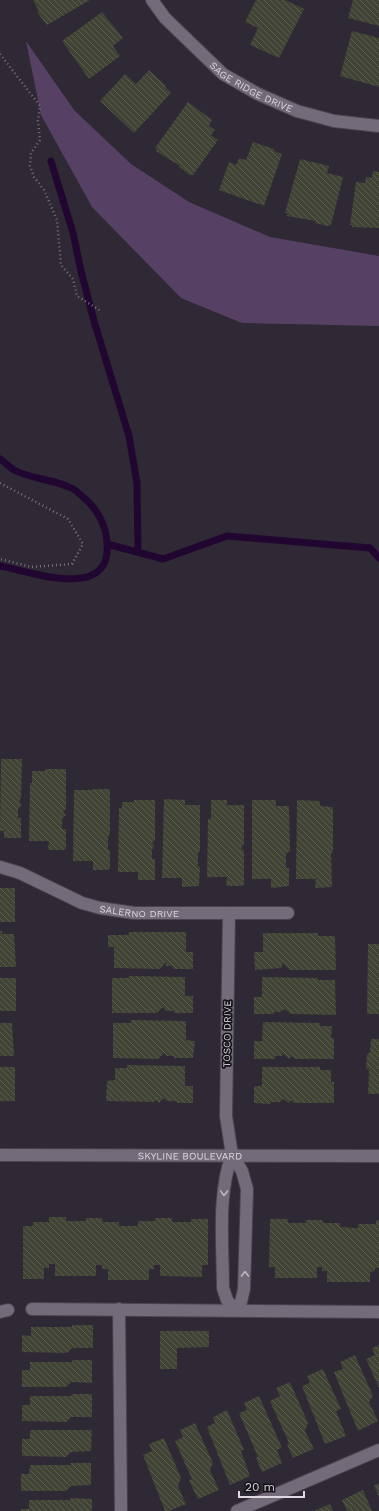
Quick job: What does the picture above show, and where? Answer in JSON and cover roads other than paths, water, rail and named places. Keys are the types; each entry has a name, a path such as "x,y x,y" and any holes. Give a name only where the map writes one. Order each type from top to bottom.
{"street":[{"name":"SAGE RIDGE DRIVE","path":"152,0 165,18 222,74 258,94 297,111 334,121 379,126"},
{"name":"SALERNO DRIVE","path":"0,867 20,873 82,903 100,908 134,913 288,913"},
{"name":"TOSCO DRIVE","path":"229,913 226,1116 232,1155"},
{"name":"SKYLINE BOULEVARD","path":"0,1155 379,1156"},
{"path":"232,1155 226,1171 224,1188 223,1288 227,1300 234,1310"},
{"path":"232,1155 242,1171 247,1189 244,1290 241,1302 234,1310"},
{"path":"32,1309 379,1312"},
{"path":"119,1309 121,1511"},
{"path":"237,1511 379,1450"}],"waterway":[{"path":"51,161 73,233 94,321 129,436 137,483 138,552"},
{"path":"0,459 12,469 21,473 62,484 77,492 89,502 97,512 103,524 107,542 105,561 97,572 84,578 67,579 49,577 0,566"},
{"path":"107,544 163,559 227,536 370,548 379,558"}]}
